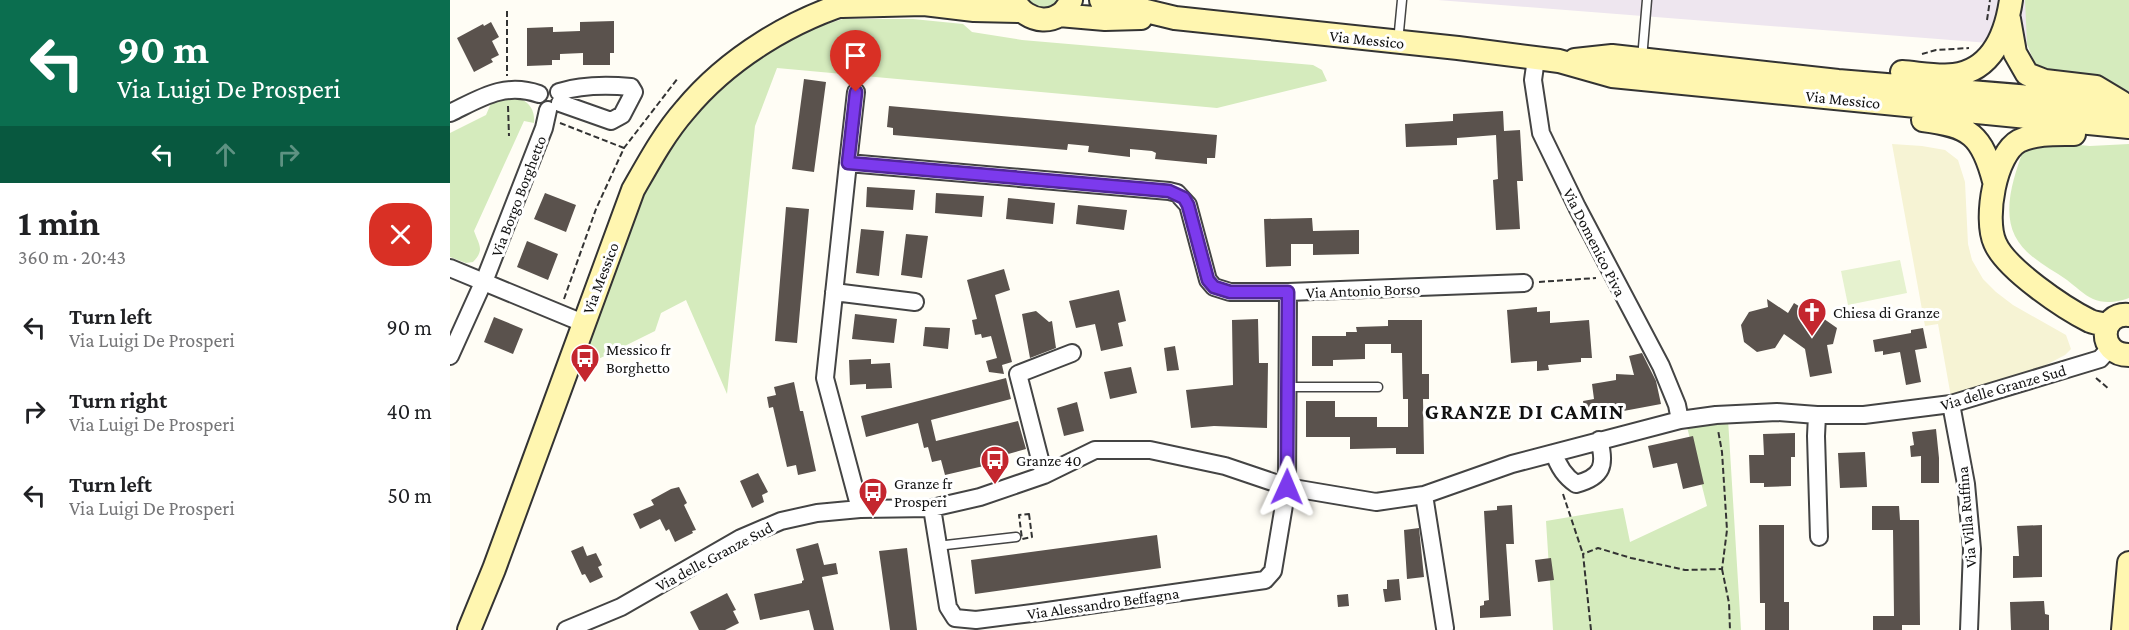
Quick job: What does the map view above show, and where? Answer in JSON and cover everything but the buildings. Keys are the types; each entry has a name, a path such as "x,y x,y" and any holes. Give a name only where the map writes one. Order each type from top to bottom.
{"street":[{"name":"Via Messico","path":"1101,0 1174,18"},
{"name":"Via Messico","path":"471,629 633,190 657,147 686,109 716,77 755,49 790,28 848,3 924,4 974,10 1017,5 1029,17 1041,20 1065,8 1105,19 1174,18 1559,62 1612,76 2129,127"},
{"path":"1838,81 1894,71 1951,76 1970,72 1984,62 1999,44 2010,9"},
{"path":"2010,9 2015,54 2027,74 2044,81 2096,87 2127,105"},
{"name":"Via Messico","path":"1559,62 1612,56 1838,81 2127,105"},
{"name":"Via Domenico Piva","path":"1536,59 1533,80 1540,133 1662,366 1677,405 1680,420"},
{"path":"450,113 495,91 519,90 539,94 544,88 549,87 554,106"},
{"path":"856,92 825,378 860,509"},
{"path":"1880,103 1913,119 1948,123 1968,132 1978,140 1988,156 1994,180 1991,218 1994,243 2014,268 2044,292 2088,320 2121,328"},
{"name":"Via Borgo Borghetto","path":"450,356 484,282 554,106"},
{"path":"1994,180 2005,157 2018,142 2041,134 2129,135"},
{"path":"848,163 1177,193 1188,205 1208,280 1214,287 1230,292 1288,292"},
{"path":"450,268 583,322"},
{"name":"Via Antonio Borso","path":"1287,487 1288,292 1524,283"},
{"path":"834,292 915,302"},
{"name":"Via delle Granze Sud","path":"566,630 621,607 741,538 781,521 817,513 860,509 932,508 980,497 1044,475 1095,450 1150,450 1225,466 1287,487 1376,502 1424,495 1512,464 1680,420 1716,415 1777,412 1864,415 1951,404 2100,359 2121,328"},
{"path":"1044,475 1018,374 1072,353"},
{"name":"Via Villa Ruffina","path":"1951,404 1966,484 1972,549 1969,630"},
{"path":"1817,415 1815,436 1819,537"},
{"path":"1554,453 1561,469 1569,479 1576,484 1588,481 1599,474 1603,453 1599,440"},
{"name":"Via Alessandro Beffagna","path":"932,508 948,607 955,618 976,620 1265,580 1273,571 1287,487"},
{"path":"1424,495 1445,628"},
{"path":"2123,630 2129,563"}],"lane":[{"path":"1398,42 1402,0"},
{"path":"1642,60 1647,0"},
{"path":"1288,387 1378,387"},
{"path":"937,546 1016,537"}],"path":[{"path":"1986,23 1990,0"},
{"path":"1914,57 1936,50 1962,50 1974,47"},
{"path":"559,313 596,209 624,148 678,78"},
{"path":"554,106 624,148"},
{"path":"1524,283 1613,276"},
{"path":"1716,415 1722,452 1727,530 1722,569 1729,603 1730,630"},
{"path":"1561,469 1558,479 1583,554 1591,630"},
{"path":"1029,514 1032,537 1022,539 1019,515 1029,514"},
{"path":"1583,554 1598,548 1685,570 1722,569"}],"shaded area":[{"path":"1438,0 2129,0 2129,54"},
{"path":"1892,144 1945,150 1958,160 1965,182 1968,244 1972,260 1983,279 1996,292 2013,305 2066,335 2071,349 2065,355 2044,366 1951,397 1938,324 1925,326"}],"green space":[{"path":"1029,0 1058,0 1051,6 1043,8 1032,4"},
{"path":"2025,0 2129,0 2129,91 2099,78 2037,69 2027,44"},
{"path":"843,19 913,19 963,24 972,32 1022,40 1313,65 1322,70 1327,81 1217,108 777,68 755,126 727,394 686,300 661,313 655,331 558,379 629,189 754,46"},
{"path":"521,99 532,109 534,123 524,121 474,231 480,247 479,254 473,262 466,263 450,257 450,133 486,115 492,101"},
{"path":"2047,142 2090,146 2129,144 2129,298 2106,302 2097,301 2031,256 2015,236 2011,226 2009,204 2023,151"},
{"path":"1900,260 1907,293 1848,305 1841,271"},
{"path":"1685,419 1728,419 1741,630 1553,630 1546,521 1623,508 1630,542 1707,506"}],"place":[{"name":"Chiesa di Granze","path":"1812,338"},
{"name":"Messico fr Borghetto","path":"585,384"},
{"name":"Granze 40","path":"995,486"},
{"name":"Granze fr Prosperi","path":"873,518"}],"district":[{"name":"GRANZE DI CAMIN","path":"1525,411"}],"route":[{"path":"856,92 848,163 1177,193 1188,205 1208,280 1214,287 1230,292 1288,292 1287,487"}]}
